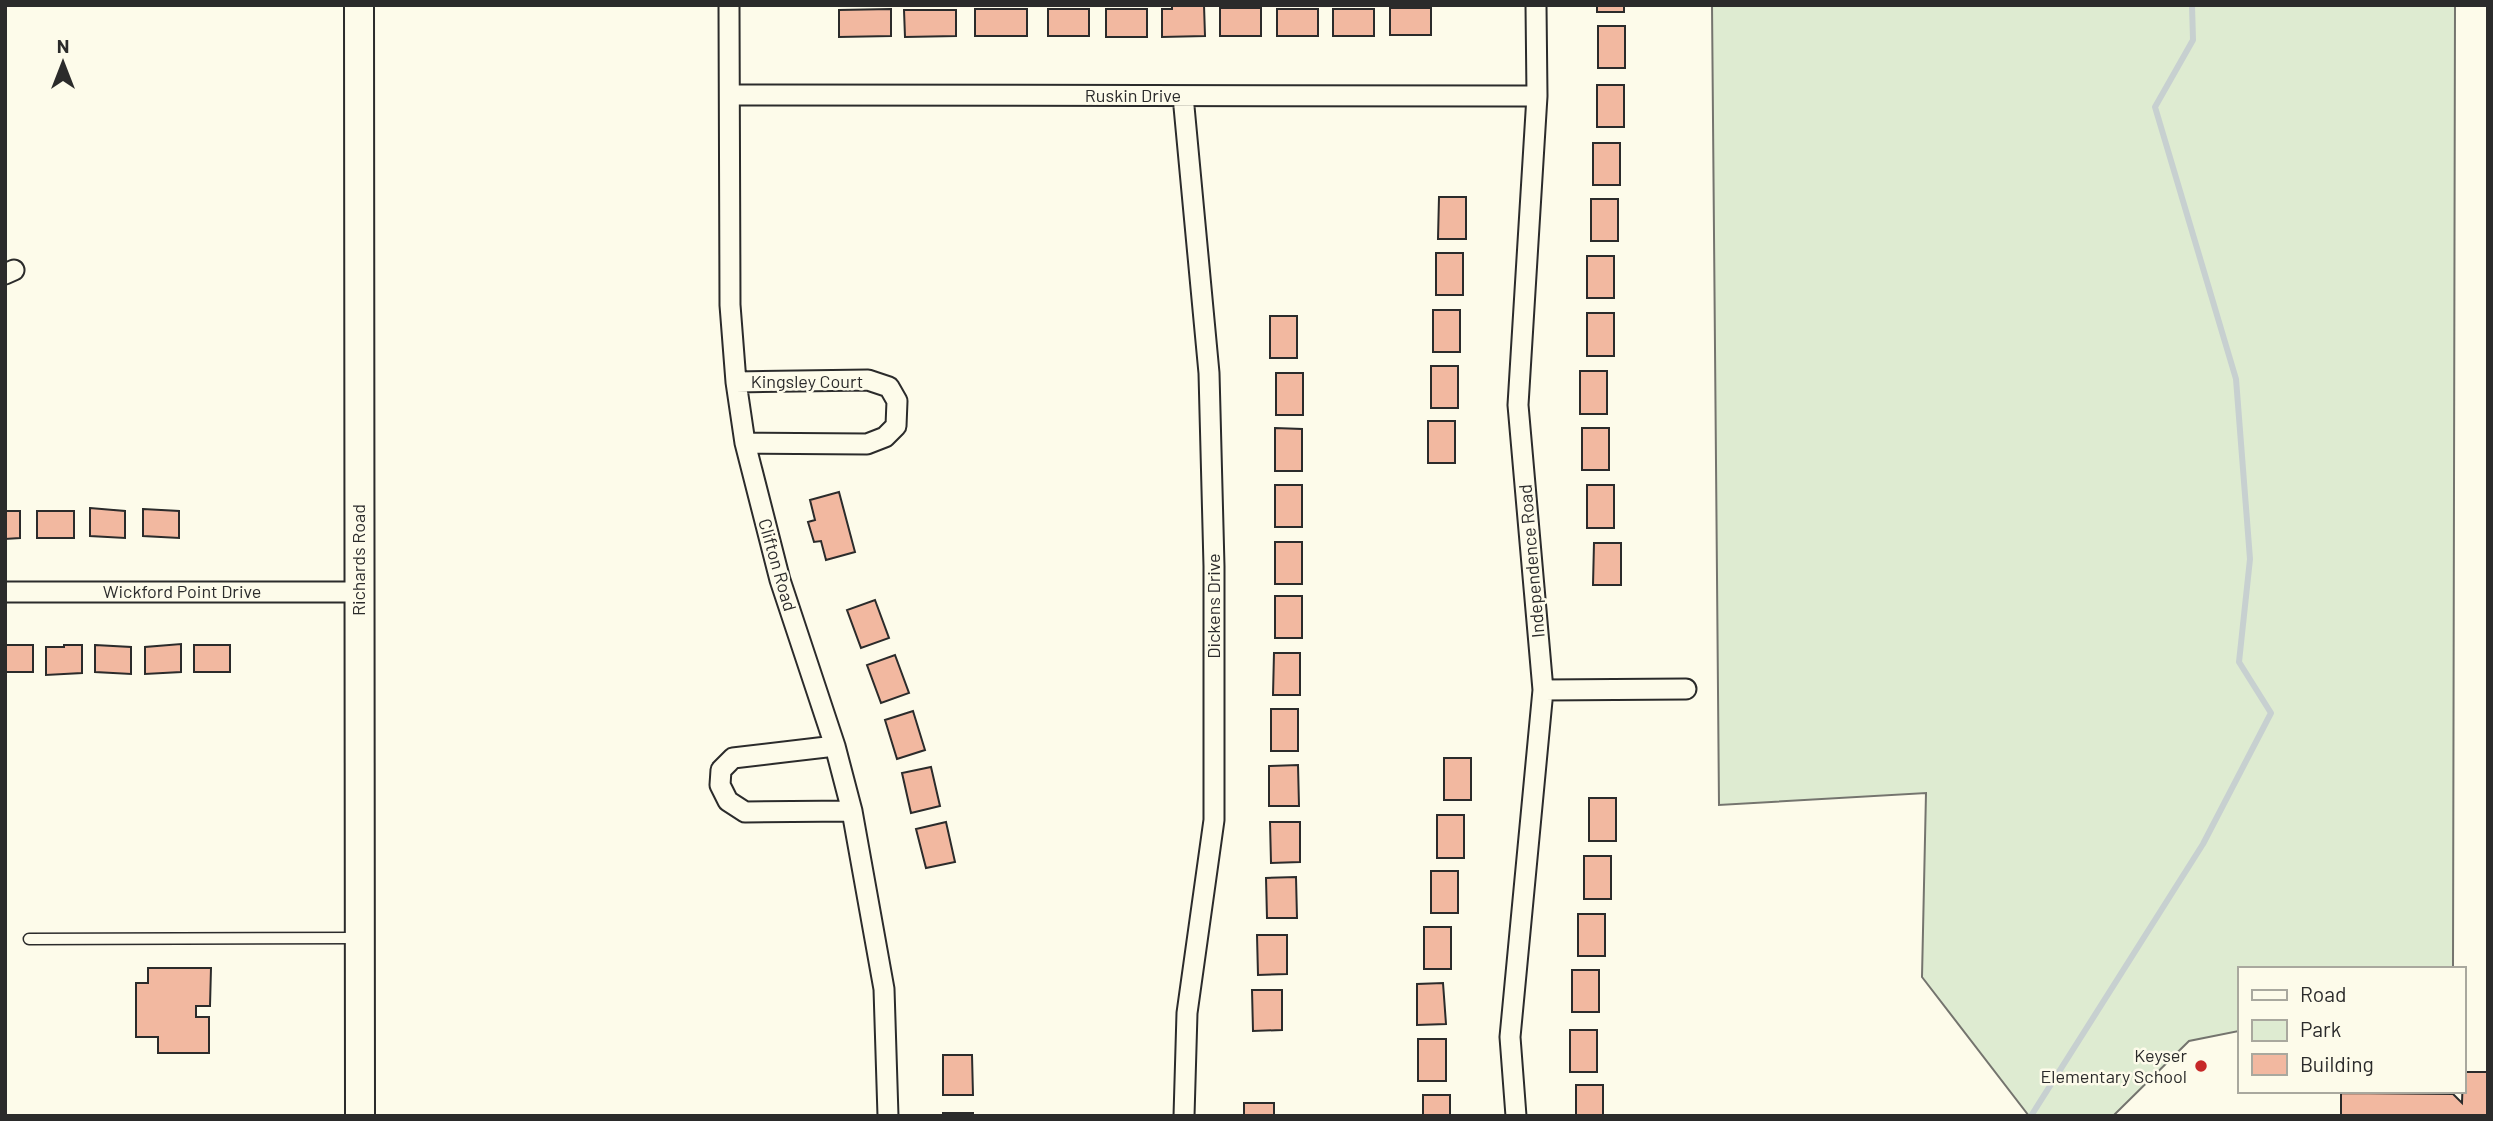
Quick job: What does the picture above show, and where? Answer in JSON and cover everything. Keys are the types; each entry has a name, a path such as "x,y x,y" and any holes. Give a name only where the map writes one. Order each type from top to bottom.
{"street":[{"name":"Richards Road","path":"359,5 360,1116"},
{"name":"Clifton Road","path":"729,5 730,305 744,443 780,580 835,746 852,811 884,989 888,1116"},
{"name":"Independence Road","path":"1516,1116 1510,1037 1543,690 1518,405 1537,96 1536,5"},
{"name":"Ruskin Drive","path":"730,95 1537,96"},
{"name":"Dickens Drive","path":"1183,96 1209,373 1214,566 1214,820 1187,1013 1184,1116"},
{"name":"Kingsley Court","path":"736,382 868,380 889,387 897,401 897,426 885,437 867,444 744,443"},
{"name":"Wickford Point Drive","path":"5,592 359,592"},
{"path":"1543,690 1686,689"},
{"path":"835,746 733,758 721,771 720,785 727,802 745,811 852,811"}],"lane":[{"path":"29,939 359,938"}],"green space":[{"path":"1712,5 2455,5 2453,967 2238,967 2238,1031 2189,1041 2113,1116 2029,1116 1922,977 1926,793 1719,805"}],"building":[{"path":"1172,5 1204,5 1205,36 1162,37 1162,9 1172,9"},
{"path":"1597,5 1624,5 1624,12 1597,12"},
{"path":"1220,8 1261,8 1261,36 1220,36"},
{"path":"1390,8 1431,8 1431,35 1390,35"},
{"path":"891,9 891,36 839,37 839,10"},
{"path":"975,9 1027,9 1027,36 975,36"},
{"path":"1048,9 1089,9 1089,36 1048,36"},
{"path":"1106,9 1147,9 1147,37 1106,37"},
{"path":"1277,9 1318,9 1318,36 1277,36"},
{"path":"1333,9 1374,9 1374,36 1333,36"},
{"path":"904,10 956,10 956,36 905,37"},
{"path":"1598,26 1625,26 1625,68 1598,68"},
{"path":"1597,85 1624,85 1624,127 1597,127"},
{"path":"1593,143 1620,143 1620,185 1593,185"},
{"path":"1439,197 1466,197 1466,239 1438,239"},
{"path":"1591,199 1618,199 1618,241 1591,241"},
{"path":"1436,253 1463,253 1463,295 1436,295"},
{"path":"1587,256 1614,256 1614,298 1587,298"},
{"path":"1433,310 1460,310 1460,352 1433,352"},
{"path":"1587,313 1614,313 1614,356 1587,356"},
{"path":"1270,316 1297,316 1297,358 1270,358"},
{"path":"1431,366 1458,366 1458,408 1431,408"},
{"path":"1580,371 1607,371 1607,414 1580,414"},
{"path":"1276,373 1303,373 1303,415 1276,415"},
{"path":"1428,421 1455,421 1455,463 1428,463"},
{"path":"1275,428 1302,429 1302,471 1275,471"},
{"path":"1582,428 1609,428 1609,470 1582,470"},
{"path":"1275,485 1302,485 1302,527 1275,527"},
{"path":"1587,485 1614,485 1614,528 1587,528"},
{"path":"839,492 855,552 826,560 821,541 814,542 808,522 815,520 810,500"},
{"path":"90,508 125,511 125,538 90,536"},
{"path":"143,509 179,511 179,538 143,536"},
{"path":"5,511 20,511 20,538 5,539"},
{"path":"37,511 74,511 74,538 37,538"},
{"path":"1275,542 1302,542 1302,584 1275,584"},
{"path":"1594,543 1621,543 1621,585 1593,585"},
{"path":"1275,596 1302,596 1302,638 1275,638"},
{"path":"875,600 889,638 861,648 847,610"},
{"path":"181,644 181,672 145,674 145,647"},
{"path":"5,645 33,645 33,672 5,672"},
{"path":"82,645 82,673 46,675 46,647"},
{"path":"95,645 131,647 131,674 95,672"},
{"path":"194,645 230,645 230,672 194,672"},
{"path":"1274,653 1300,653 1300,695 1273,695"},
{"path":"895,655 909,693 881,703 867,665"},
{"path":"1271,709 1298,709 1298,751 1271,751"},
{"path":"913,711 925,750 897,759 885,720"},
{"path":"1444,758 1471,758 1471,800 1444,800"},
{"path":"1298,765 1299,806 1269,806 1269,766"},
{"path":"931,767 940,806 911,813 902,773"},
{"path":"1589,798 1616,798 1616,841 1589,841"},
{"path":"1437,815 1464,815 1464,858 1437,858"},
{"path":"946,822 955,862 926,868 916,829"},
{"path":"1270,822 1300,822 1300,862 1271,863"},
{"path":"1584,856 1611,856 1611,899 1584,899"},
{"path":"1431,871 1458,871 1458,913 1431,913"},
{"path":"1296,877 1297,918 1267,918 1266,878"},
{"path":"1578,914 1605,914 1605,956 1578,956"},
{"path":"1424,927 1451,927 1451,969 1424,969"},
{"path":"1257,935 1287,935 1287,974 1258,975"},
{"path":"148,968 211,968 210,1006 196,1006 196,1017 209,1017 209,1053 158,1053 158,1037 136,1037 136,983 148,983"},
{"path":"1572,970 1599,970 1599,1012 1572,1012"},
{"path":"1443,983 1446,1024 1417,1025 1417,984"},
{"path":"1252,990 1282,990 1282,1030 1253,1031"},
{"path":"1570,1030 1597,1030 1597,1072 1570,1072"},
{"path":"1418,1039 1446,1039 1446,1081 1418,1081"},
{"path":"943,1055 972,1055 973,1095 943,1095"},
{"path":"2465,1072 2488,1072 2488,1116 2341,1116 2341,1093 2453,1094 2462,1103"},
{"path":"1576,1085 1603,1085 1603,1116 1576,1116"},
{"path":"1423,1095 1450,1095 1450,1116 1423,1116"},
{"path":"1244,1103 1274,1103 1274,1116 1244,1116"},
{"path":"943,1113 973,1113 973,1116 943,1116"}],"waterway":[{"path":"2031,1116 2203,844 2271,713 2239,662 2250,559 2236,379 2155,107 2193,40 2192,5"}],"place":[{"name":"Keyser Elementary School","path":"2201,1066"}]}
